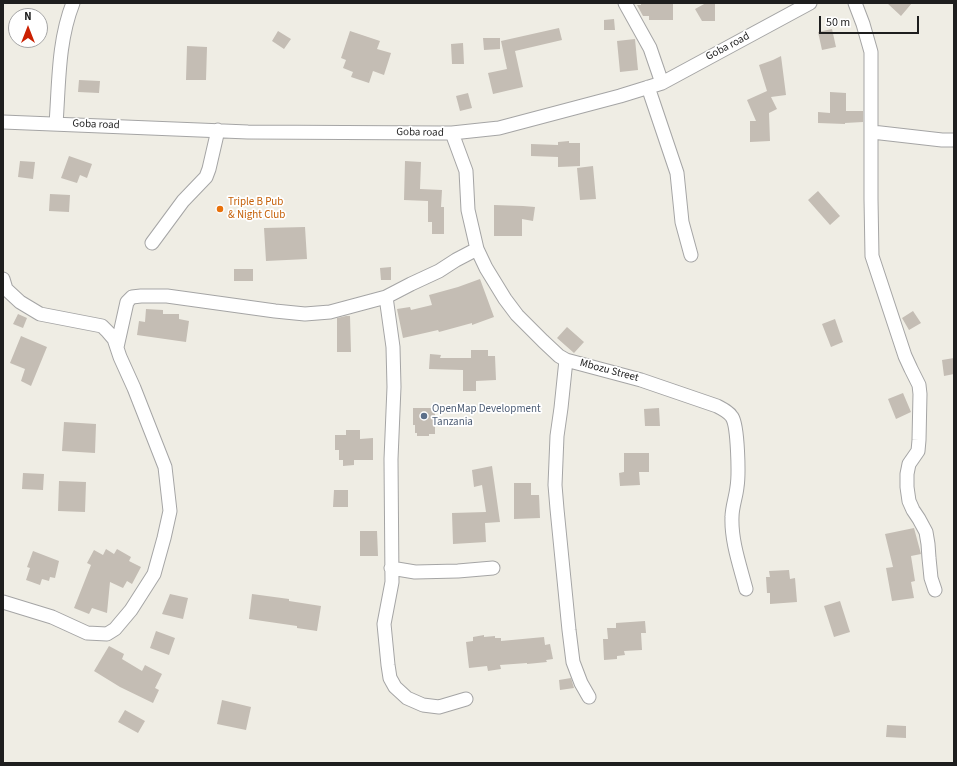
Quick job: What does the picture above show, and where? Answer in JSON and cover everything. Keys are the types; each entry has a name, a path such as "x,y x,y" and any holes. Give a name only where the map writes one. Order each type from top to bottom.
{"street":[{"path":"56,124 60,54 68,15 73,3"},
{"path":"626,3 650,48 662,83"},
{"name":"Goba road","path":"3,122 256,132 452,133 499,128 662,83 810,3"},
{"path":"854,3 863,24 871,52 872,256 905,356 919,385 918,451 909,464 907,488 909,501 926,532 931,578 935,590"},
{"path":"648,87 677,172 682,222 691,255"},
{"path":"152,243 183,201 206,177 210,169 218,130"},
{"path":"872,132 954,140"},
{"name":"Mbozu Street","path":"452,133 466,170 468,210 477,249 486,268 505,299 543,341 559,356 566,360 640,380 718,406 727,411 732,417 736,425 738,485 732,524 734,544 746,589"},
{"path":"117,347 127,302 132,297 167,296 305,314 330,312 386,297 439,272 456,260 477,249"},
{"path":"3,602 52,618 87,633 108,634 115,629 131,610 154,574 170,511 165,467 114,339 102,326 40,314 20,302 4,287"},
{"path":"386,297 393,347 394,387 391,459 392,582 384,624 390,678 395,687 407,698 423,705 439,707 466,699"},
{"path":"566,360 557,436 555,486 573,662 581,683 589,697"},
{"path":"391,568 415,572 458,571 493,568"}],"building":[{"path":"641,3 673,3 673,20 649,20 649,16 643,16 637,5 641,5"},
{"path":"706,3 715,3 715,21 702,21 695,9"},
{"path":"887,3 912,3 901,16"},
{"path":"614,19 615,30 604,30 604,20"},
{"path":"559,28 562,40 515,51 523,87 493,94 488,73 507,69 501,41"},
{"path":"832,29 836,47 822,50 818,32"},
{"path":"278,31 291,39 284,49 272,41"},
{"path":"350,31 380,41 377,49 391,53 384,75 373,71 369,83 351,77 353,72 343,68 346,60 341,58"},
{"path":"483,38 500,38 500,49 484,50"},
{"path":"635,39 638,70 620,72 617,41"},
{"path":"463,43 464,64 452,64 451,44"},
{"path":"187,46 207,47 206,80 186,80"},
{"path":"781,56 786,95 771,97 777,109 769,113 770,141 750,142 750,121 756,121 747,100 767,91 759,65"},
{"path":"79,80 100,81 99,93 78,92"},
{"path":"830,92 846,93 846,111 863,111 863,122 845,124 818,123 818,112 830,113"},
{"path":"468,93 472,108 460,111 456,96"},
{"path":"569,141 569,143 580,143 580,166 558,167 558,157 531,156 531,144 558,145 558,142"},
{"path":"69,156 92,164 87,178 80,175 77,183 61,178"},
{"path":"20,161 35,162 33,179 18,177"},
{"path":"405,161 421,162 420,189 442,190 441,207 444,207 444,234 432,234 432,222 428,222 428,201 404,200"},
{"path":"593,166 596,199 580,200 577,168"},
{"path":"818,191 840,216 830,225 808,200"},
{"path":"50,194 70,195 69,212 49,211"},
{"path":"494,205 535,207 533,221 522,219 522,236 494,236"},
{"path":"305,227 307,259 266,261 264,228"},
{"path":"391,267 391,280 381,280 380,268"},
{"path":"234,269 253,269 253,281 234,281"},
{"path":"480,279 494,317 472,325 472,323 439,332 438,330 403,338 397,309 410,307 411,310 432,305 429,295"},
{"path":"146,309 163,310 163,314 179,314 179,319 189,321 186,342 137,335 139,321 145,322"},
{"path":"913,311 921,323 909,330 902,318"},
{"path":"18,314 27,318 23,328 13,324"},
{"path":"350,316 351,352 337,352 337,318"},
{"path":"835,319 843,342 831,347 822,324"},
{"path":"567,327 584,342 574,353 557,338"},
{"path":"21,336 47,347 31,386 21,381 25,369 10,363"},
{"path":"471,350 488,350 488,356 495,356 496,380 476,381 476,391 463,391 463,370 429,369 430,354 441,355 440,358 471,358"},
{"path":"954,358 954,374 944,376 942,360"},
{"path":"903,393 911,412 896,419 888,399"},
{"name":"OpenMap Development Tanzania","path":"413,408 435,408 435,434 429,434 429,436 417,436 417,433 415,433 415,425 413,425"},
{"path":"659,408 660,426 645,426 644,409"},
{"path":"64,422 96,424 95,453 62,451"},
{"path":"346,430 360,430 360,439 373,438 373,460 354,460 354,465 343,466 343,460 339,460 339,450 335,450 335,435 346,435"},
{"path":"624,453 649,453 649,472 639,472 640,485 620,486 619,473 624,472"},
{"path":"492,466 500,522 485,523 486,542 453,544 452,513 486,512 482,485 474,487 472,470"},
{"path":"23,473 44,474 43,490 22,489"},
{"path":"59,481 86,482 85,512 58,511"},
{"path":"514,483 531,483 531,495 539,495 540,518 514,519"},
{"path":"334,490 348,490 348,507 333,507"},
{"path":"914,528 921,554 911,556 915,581 911,582 914,598 892,601 886,568 893,567 885,534"},
{"path":"360,531 377,531 378,556 360,556"},
{"path":"106,549 114,554 117,549 131,557 129,561 141,567 132,584 127,581 123,588 110,582 107,613 92,608 89,614 74,608 91,565 87,563 94,550 103,555"},
{"path":"33,551 59,561 55,578 50,577 49,581 42,579 40,585 26,580 30,568 27,567"},
{"path":"789,570 790,579 795,578 797,602 770,604 770,593 767,593 766,577 770,577 769,571"},
{"path":"170,594 188,598 183,619 162,614"},
{"path":"252,594 289,599 289,601 321,606 317,631 297,628 297,626 249,619"},
{"path":"840,601 850,632 834,637 824,606"},
{"path":"645,621 646,633 641,633 642,650 624,651 625,655 617,656 617,659 604,660 603,639 608,639 607,628 616,628 616,623"},
{"path":"156,631 175,638 169,655 150,648"},
{"path":"484,635 484,637 495,636 495,638 501,638 501,641 544,637 545,645 550,644 553,659 546,660 547,662 500,665 501,669 488,671 487,666 469,668 466,642 473,641 473,637"},
{"path":"109,646 124,654 122,659 142,671 145,665 162,674 155,688 159,690 153,703 120,687 94,671"},
{"path":"571,678 574,688 560,690 559,680"},
{"path":"222,700 251,707 246,730 217,724"},
{"path":"125,710 145,721 138,733 118,722"},
{"path":"887,725 906,726 906,738 886,737"}],"place":[{"name":"Triple B Pub & Night Club","path":"220,209"},
{"name":"OpenMap Development Tanzania","path":"424,416"}]}
